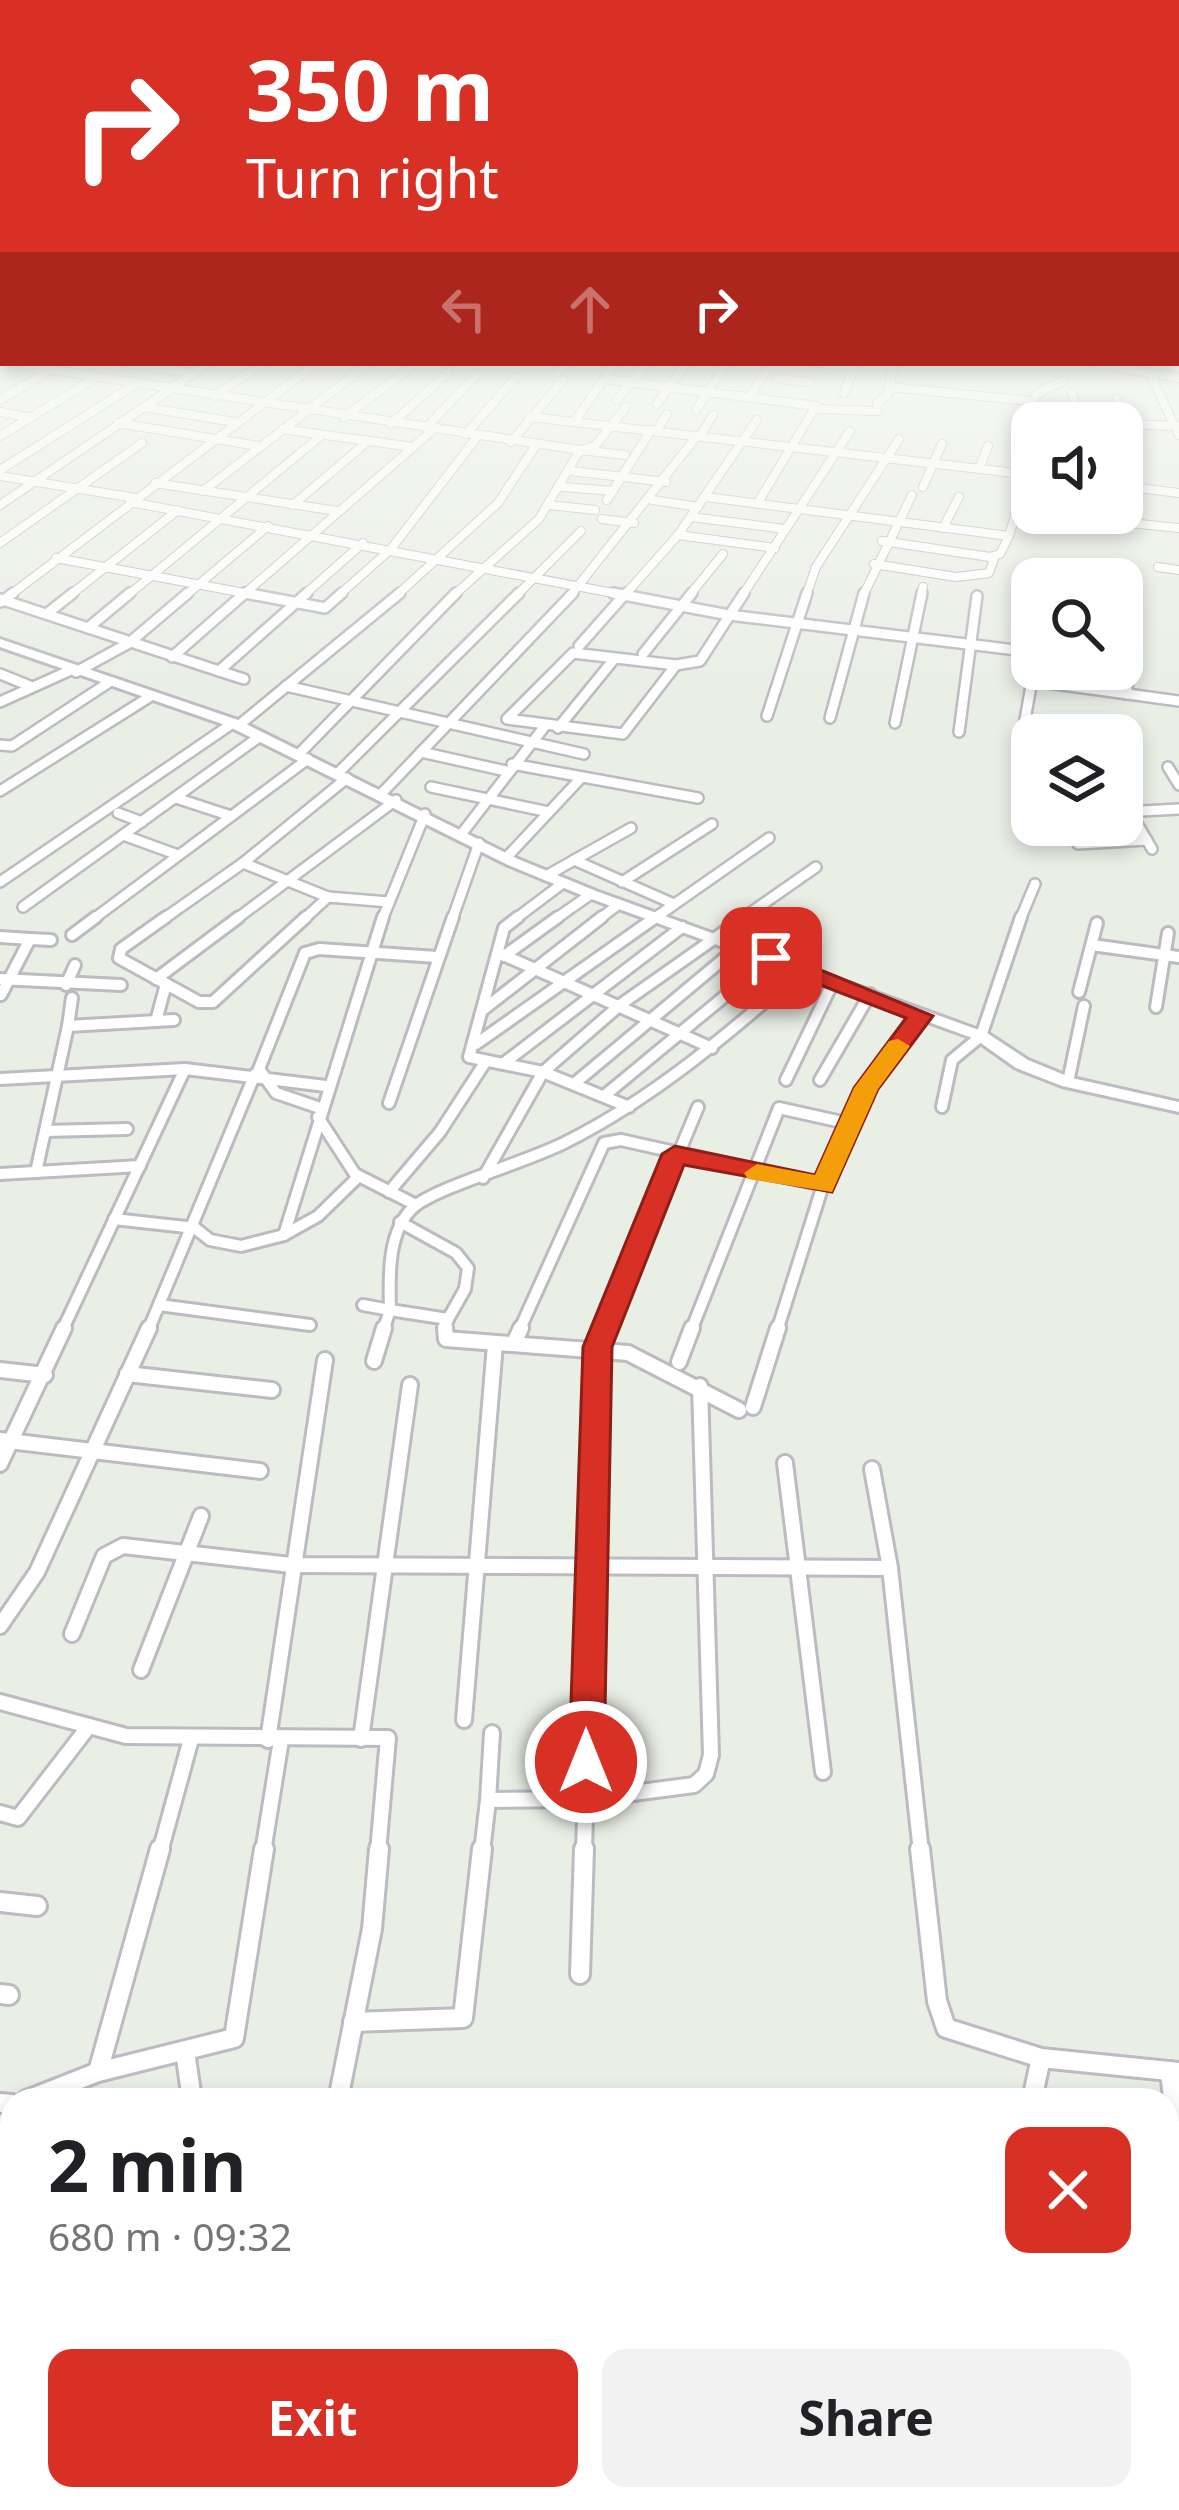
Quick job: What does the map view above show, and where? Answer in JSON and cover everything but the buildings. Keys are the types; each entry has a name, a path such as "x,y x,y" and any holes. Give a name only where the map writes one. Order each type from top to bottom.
{"street":[{"path":"0,473 26,456"},
{"path":"0,505 71,456"},
{"path":"0,543 124,456"},
{"path":"1,600 190,456"},
{"path":"203,490 245,456"},
{"path":"88,628 296,456"},
{"path":"293,505 350,456"},
{"path":"172,657 402,456"},
{"path":"56,558 325,608 391,549 462,456"},
{"path":"0,882 236,725 286,686 439,561 498,503 529,456"},
{"path":"72,935 304,757 344,702 549,506 577,456"},
{"path":"607,500 635,456"},
{"path":"156,1021 161,981 290,881 389,796 446,724 634,523 684,456"},
{"path":"579,646 678,535 736,456"},
{"path":"757,503 787,456"},
{"path":"676,664 623,734 507,717 571,654 676,664 700,661 836,456"},
{"path":"871,456 1011,473"},
{"path":"923,487 937,456"},
{"path":"979,469 984,456"},
{"path":"767,716 793,625 816,567 886,458"},
{"path":"571,471 666,482"},
{"path":"0,473 729,614 1011,649"},
{"path":"155,483 338,511"},
{"path":"563,487 613,491"},
{"path":"1143,487 1179,493"},
{"path":"830,718 850,631 882,541 912,495"},
{"path":"706,497 1009,536"},
{"path":"943,528 958,497"},
{"path":"653,500 698,507"},
{"path":"549,506 634,523"},
{"path":"49,612 178,510"},
{"path":"691,518 785,529"},
{"path":"1143,524 1179,528"},
{"path":"0,702 129,643 268,526"},
{"path":"874,565 971,578 989,573 1011,530"},
{"path":"328,897 213,1002 199,1002 122,961 121,950 243,863 342,776 396,712 581,531"},
{"path":"678,535 775,548"},
{"path":"882,541 995,556"},
{"path":"219,671 363,543"},
{"path":"643,654 723,554"},
{"path":"1158,567 1179,570"},
{"path":"895,723 923,586"},
{"path":"959,732 977,596"},
{"path":"1,600 244,679"},
{"path":"0,644 236,725 546,876 981,1036 1022,1064 1068,1082 1179,1107"},
{"path":"558,728 615,658"},
{"path":"0,674 31,686"},
{"path":"0,745 12,746 108,683"},
{"path":"286,686 584,754"},
{"path":"1101,690 1179,701"},
{"path":"1126,694 1127,690"},
{"path":"0,791 151,696"},
{"path":"463,832 545,726"},
{"path":"23,907 260,737"},
{"path":"421,752 698,798"},
{"path":"1168,767 1179,785"},
{"path":"506,858 581,778"},
{"path":"431,787 549,812"},
{"path":"176,798 231,816"},
{"path":"1143,810 1179,808"},
{"path":"118,813 142,822"},
{"path":"284,1235 369,951 425,814"},
{"path":"622,882 712,824"},
{"path":"546,876 631,828"},
{"path":"124,835 178,855"},
{"path":"475,1045 769,838"},
{"path":"389,1103 478,843"},
{"path":"574,860 674,904"},
{"path":"243,863 328,897 388,902"},
{"path":"483,1178 543,1072 620,1005 816,867"},
{"path":"563,883 507,924 470,1057 543,1072 629,1107"},
{"path":"942,1107 952,1060 981,1036 1004,957 1035,884"},
{"path":"502,954 591,894"},
{"path":"483,1010 620,904"},
{"path":"1079,992 1097,923"},
{"path":"504,1063 682,927"},
{"path":"1156,1007 1168,933"},
{"path":"0,937 51,940"},
{"path":"1,995 4,980 30,939"},
{"path":"1092,945 1179,957"},
{"path":"575,1083 738,947"},
{"path":"0,1627 37,1572 195,1228 305,953 319,949 437,957"},
{"path":"502,954 712,1048"},
{"path":"604,1096 771,958"},
{"path":"66,985 75,965"},
{"path":"374,1361 390,1310 389,1270 400,1222 416,1204 549,1151 629,1107 712,1048 802,970"},
{"path":"4,980 121,985"},
{"path":"786,1079 833,982"},
{"path":"820,1080 870,994"},
{"path":"35,1172 72,998"},
{"path":"1068,1082 1084,1006"},
{"path":"400,1222 456,1253 468,1268 465,1289 442,1335 446,1339 598,1347 628,1353 746,1409 823,1185 867,1088 921,1016"},
{"path":"68,1026 174,1020"},
{"path":"388,1192 440,1132 486,1061"},
{"path":"0,1079 185,1069 326,1086"},
{"path":"0,1464 185,1069"},
{"path":"259,1075 276,1094 318,1112 343,1167 356,1179 416,1204"},
{"path":"580,1974 598,1347 698,1107"},
{"path":"679,1362 750,1171 779,1108 851,1124"},
{"path":"44,1132 127,1129"},
{"path":"514,1343 604,1143 621,1140 823,1185"},
{"path":"0,1174 140,1166"},
{"path":"114,1219 195,1228 210,1240 241,1246 284,1235 318,1216 356,1179"},
{"path":"159,1305 310,1324"},
{"path":"363,1305 448,1319"},
{"path":"464,1720 473,1565 495,1344"},
{"path":"57,2088 98,2072 234,2038 274,1740 291,1565 325,1360"},
{"path":"0,1370 45,1375"},
{"path":"127,1374 272,1390"},
{"path":"361,1739 381,1565 410,1385"},
{"path":"488,1800 587,1799 694,1785 706,1774 711,1755 700,1386"},
{"path":"7,1441 260,1471"},
{"path":"785,1463 823,1772"},
{"path":"872,1468 890,1568 937,2001 946,2028 1041,2058 1174,2072"},
{"path":"141,1670 201,1516"},
{"path":"72,1634 104,1556 112,1548 291,1565 890,1568"},
{"path":"0,1702 125,1736 388,1738 372,1930 340,2088"},
{"path":"0,1813 18,1819 89,1726"},
{"path":"353,2022 464,2018 492,1732"},
{"path":"98,2072 191,1739"},
{"path":"0,1902 37,1906"},
{"path":"184,2051 190,2088"},
{"path":"1035,2088 1041,2058"}],"slow traffic":[{"path":"757,1173 823,1185 867,1088 898,1046"}],"route":[{"path":"586,1762 598,1347 675,1154 823,1185 867,1088 921,1016 771,958"}]}
